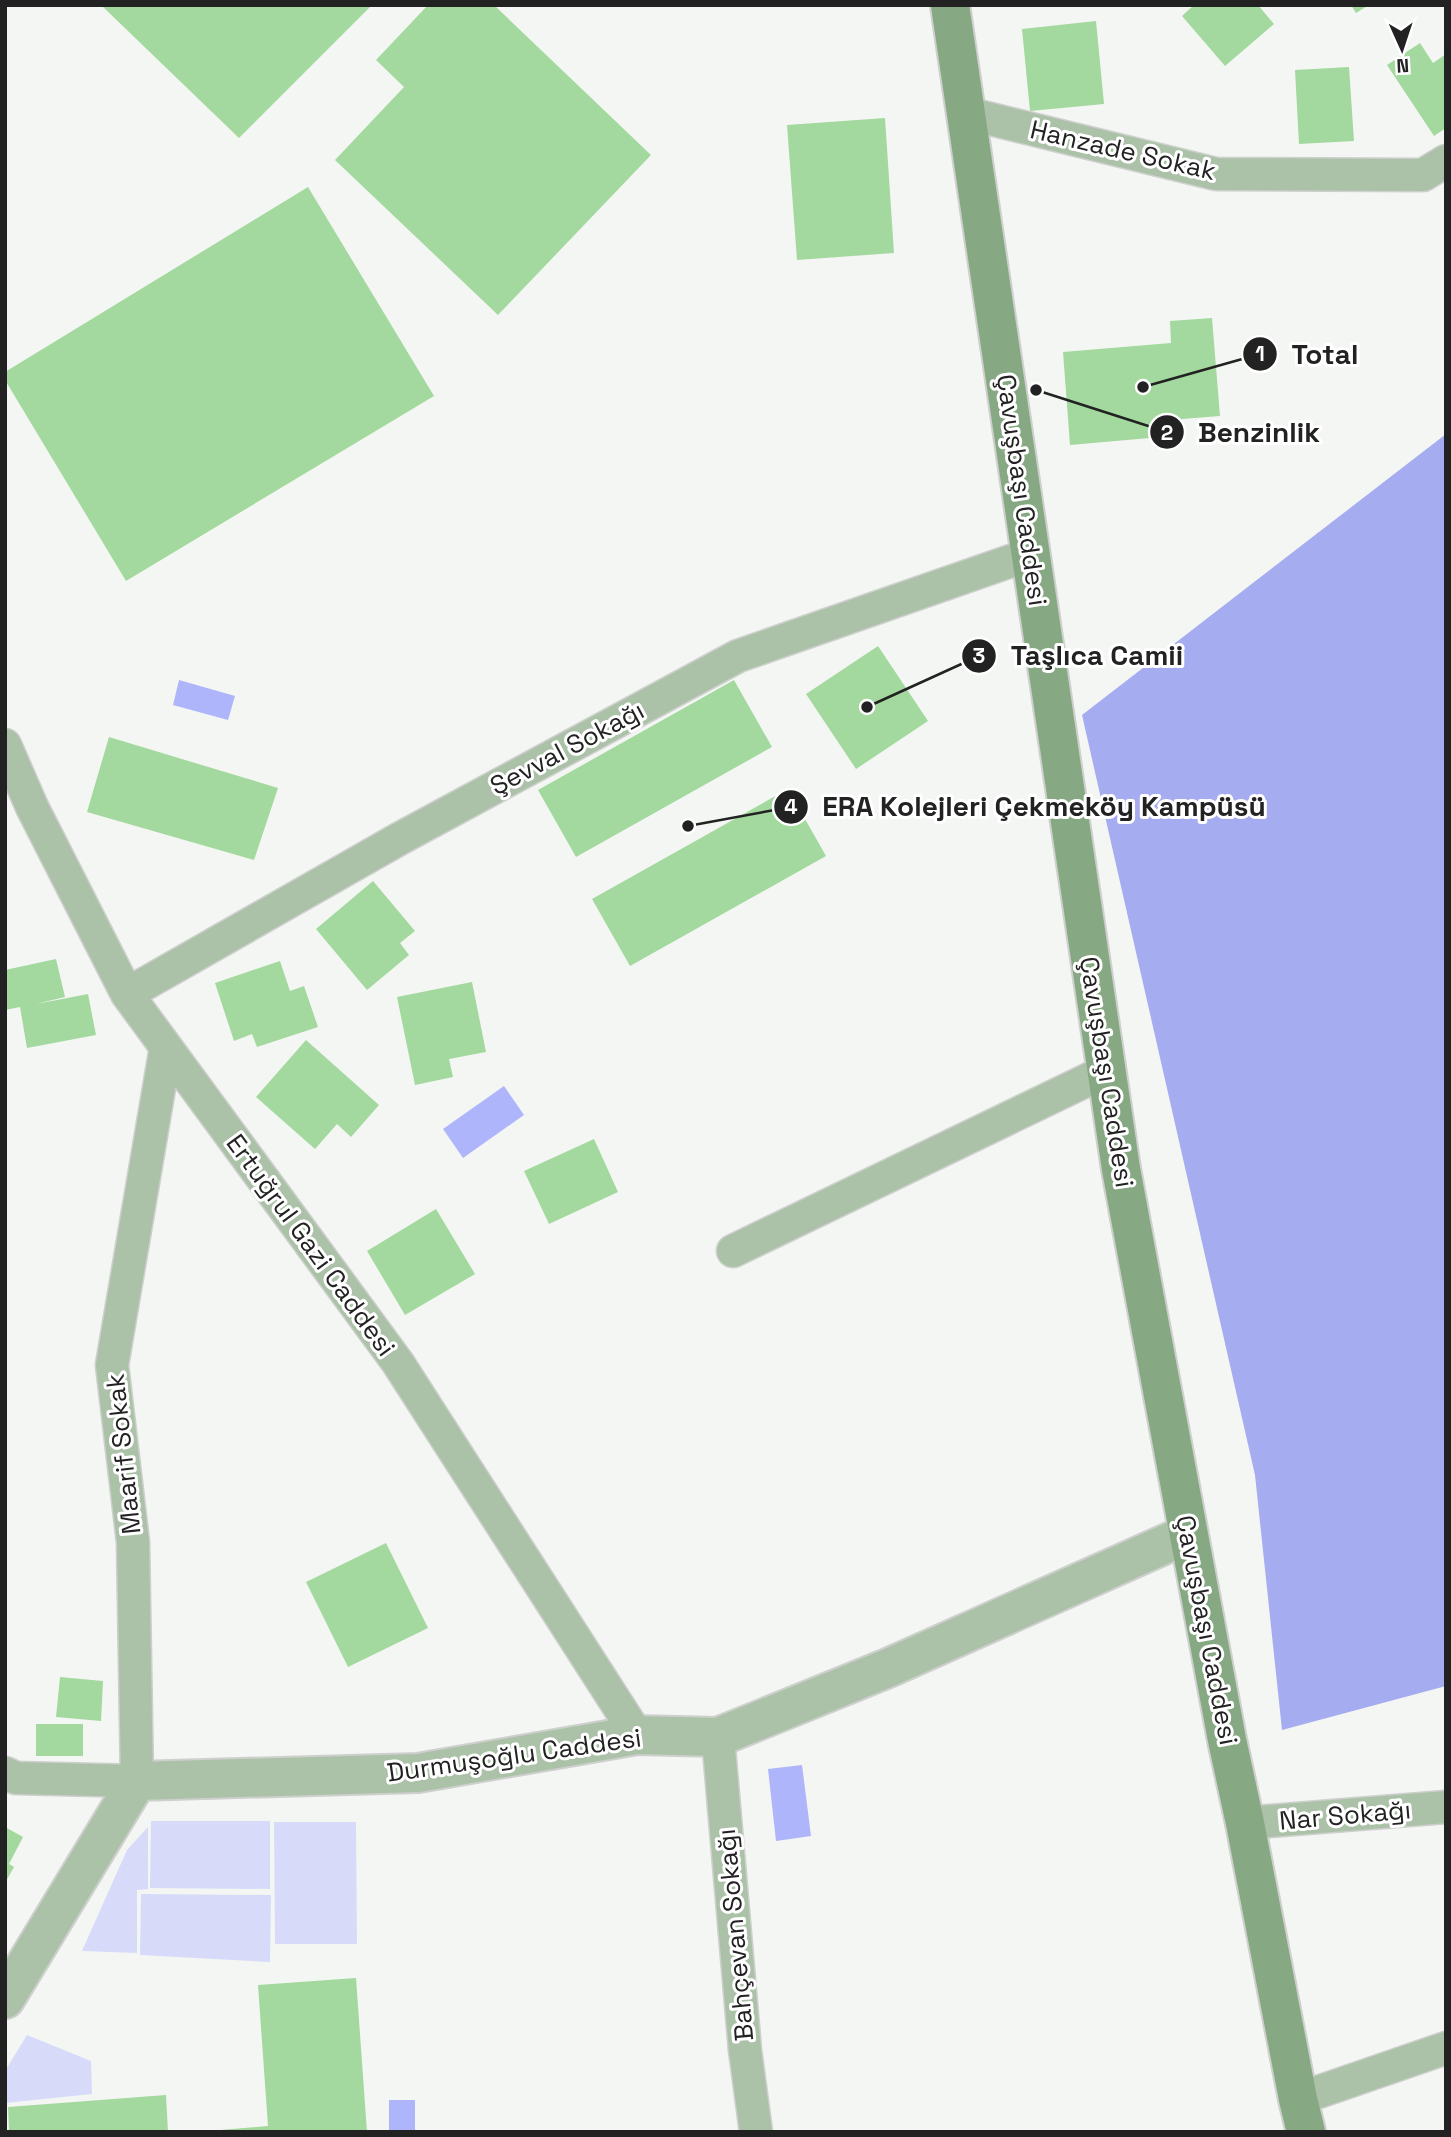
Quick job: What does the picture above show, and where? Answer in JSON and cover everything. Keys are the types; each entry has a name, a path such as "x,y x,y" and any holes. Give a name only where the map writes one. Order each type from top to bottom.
{"main road":[{"name":"Çavuşbaşı Caddesi","path":"950,5 1121,1169 1227,1740 1302,2115"}],"street":[{"name":"Hanzade Sokak","path":"966,113 1216,174 1423,175 1446,161"},
{"name":"Şevval Sokağı","path":"127,994 399,839 738,656 1031,554"},
{"name":"Ertuğrul Gazi Caddesi","path":"5,745 32,807 127,994 398,1363 637,1735"},
{"name":"Maarif Sokak","path":"137,1781 133,1542 112,1365 166,1047"},
{"path":"733,1251 1106,1071"},
{"name":"Durmuşoğlu Caddesi","path":"137,1781 418,1773 637,1735 718,1737 888,1668 1188,1534"},
{"name":"Bahçevan Sokağı","path":"718,1737 745,2050 756,2132"},
{"path":"5,1773 16,1779 137,1781"},
{"path":"5,1999 137,1781"},
{"name":"Nar Sokağı","path":"1245,1823 1446,1807"},
{"path":"1302,2115 1446,2048"}],"shaded area":[{"path":"1446,434 1446,1686 1282,1730 1255,1475 1082,715"},
{"path":"179,680 235,696 228,720 173,705"},
{"path":"504,1086 524,1115 463,1158 443,1129"},
{"path":"802,1765 811,1836 776,1841 768,1769"},
{"path":"151,1821 270,1821 270,1889 150,1888"},
{"path":"274,1822 356,1822 357,1944 275,1944"},
{"path":"148,1827 148,1889 137,1890 137,1953 82,1951 127,1850"},
{"path":"141,1894 271,1895 270,1962 140,1955"},
{"path":"27,2035 91,2061 92,2094 5,2103 5,2071"},
{"path":"389,2100 415,2100 415,2132 389,2132"}],"building":[{"path":"101,5 372,5 239,138"},
{"path":"428,5 494,5 651,155 498,315 335,160 404,87 376,60"},
{"path":"1194,5 1258,5 1274,24 1225,66 1182,16"},
{"path":"1351,5 1369,5 1356,13"},
{"path":"1096,21 1104,104 1030,111 1022,29"},
{"path":"1420,43 1433,63 1446,54 1446,128 1434,136 1387,65"},
{"path":"1349,67 1354,141 1299,144 1295,70"},
{"path":"885,118 894,253 797,260 787,125"},
{"path":"308,187 434,396 126,581 5,380 5,372"},
{"path":"1212,318 1220,416 1182,419 1184,435 1070,445 1063,352 1171,343 1170,321"},
{"path":"878,646 928,721 856,769 806,694"},
{"path":"734,680 772,747 576,857 538,790"},
{"path":"109,737 278,788 254,860 87,812"},
{"path":"788,789 826,856 630,966 592,899"},
{"path":"373,881 415,931 400,943 409,955 367,990 316,929"},
{"path":"56,959 65,997 36,1004 88,994 96,1035 27,1048 20,1007 5,1010 5,970"},
{"path":"280,961 290,991 304,986 318,1027 257,1047 252,1034 234,1041 215,983"},
{"path":"472,982 486,1052 449,1059 453,1077 415,1085 397,997"},
{"path":"306,1040 379,1105 351,1137 337,1124 315,1149 256,1097"},
{"path":"594,1139 618,1192 549,1224 524,1171"},
{"path":"436,1209 475,1274 405,1315 367,1251"},
{"path":"386,1543 428,1628 348,1667 306,1582"},
{"path":"60,1677 103,1681 101,1721 56,1717"},
{"path":"36,1724 83,1724 83,1756 36,1756"},
{"path":"5,1827 23,1837 9,1864 14,1867 5,1883"},
{"path":"356,1978 367,2132 220,2132 268,2126 258,1985"},
{"path":"166,2095 168,2132 9,2132 8,2107"}],"place":[{"name":"Total","path":"1143,387"},
{"name":"Benzinlik","path":"1036,390"},
{"name":"Taşlıca Camii","path":"867,707"},
{"name":"ERA Kolejleri Çekmeköy Kampüsü","path":"688,826"}]}
